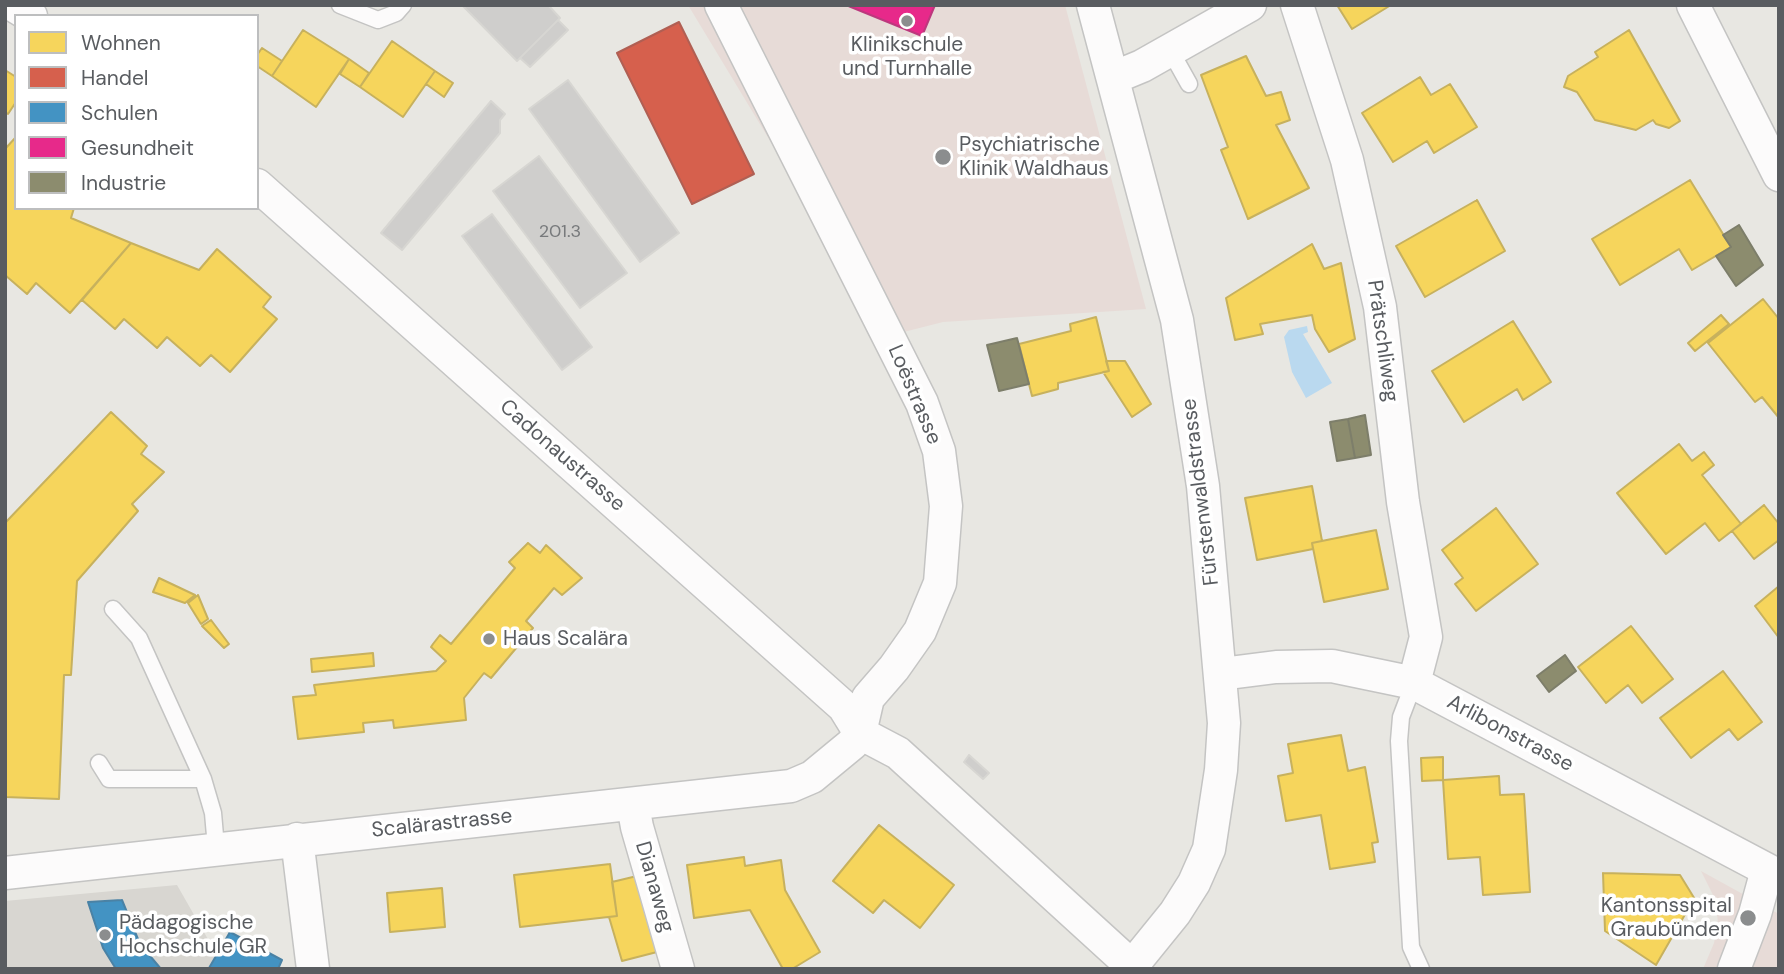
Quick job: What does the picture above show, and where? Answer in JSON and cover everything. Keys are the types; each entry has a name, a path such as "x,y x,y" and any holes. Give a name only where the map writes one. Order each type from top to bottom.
{"street":[{"name":"Loëstrasse","path":"721,5 922,403 939,451 946,506 940,583 920,631 869,698 860,733"},
{"name":"Fürstenwaldstrasse","path":"1093,5 1177,320 1203,486 1224,723 1221,770 1209,849 1194,883 1175,913 1134,967"},
{"path":"1113,78 1250,5"},
{"name":"Prätschliweg","path":"1297,5 1347,160 1380,307 1403,502 1426,637 1414,683"},
{"path":"1693,5 1779,175"},
{"name":"Cadonaustrasse","path":"259,187 844,707 860,733"},
{"name":"Arlibonstrasse","path":"1221,674 1276,667 1332,666 1414,683 1773,873"},
{"name":"Scalärastrasse","path":"5,873 216,847 634,805 791,786 812,777 834,762 860,733"},
{"path":"860,733 898,753 1134,967"},
{"name":"Dianaweg","path":"634,805 637,827 678,969"},
{"path":"297,839 313,969"},
{"path":"1734,969 1773,873"}],"lane":[{"path":"340,5 378,20 396,13 403,5"},
{"path":"1170,50 1189,84"},
{"path":"113,609 139,638 202,779 213,813 216,847"},
{"path":"1414,683 1401,717 1399,741 1411,947 1420,969"},
{"path":"99,763 109,779 202,779"}],"shaded area":[{"name":"Psychiatrische Klinik Waldhaus","path":"688,5 1065,5 1146,309 943,322 888,336"},
{"name":"Kantonsspital Graubünden","path":"1701,871 1779,914 1779,969 1703,969 1714,943 1718,922 1715,899"},
{"name":"Pädagogische Hochschule GR","path":"177,885 225,969 5,969 5,901"}],"water":[{"path":"1307,326 1308,332 1303,334 1332,383 1306,398 1292,372 1284,337 1289,330"}],"building: Wohnen":[{"path":"1337,5 1391,5 1352,29"},
{"path":"303,30 349,59 316,107 272,76"},
{"path":"1629,30 1680,121 1669,128 1656,124 1653,120 1636,130 1595,120 1577,92 1564,87 1568,76 1598,57 1595,52"},
{"path":"392,41 435,71 403,117 360,87"},
{"path":"262,48 282,61 272,76 259,67 259,52"},
{"path":"1246,56 1266,96 1281,92 1290,120 1276,125 1309,188 1248,219 1221,150 1228,147 1201,75"},
{"path":"349,59 369,73 360,87 340,74"},
{"path":"5,70 14,76 14,105 8,114 5,112"},
{"path":"435,71 453,83 444,97 426,84"},
{"path":"1420,77 1431,95 1450,84 1477,127 1434,153 1427,141 1393,162 1362,113"},
{"path":"14,139 14,210 73,210 71,218 131,243 70,313 36,283 27,294 5,275 5,149"},
{"path":"1690,180 1731,247 1692,270 1679,249 1620,285 1592,239"},
{"path":"1477,200 1505,251 1425,297 1396,246"},
{"path":"131,243 199,270 217,249 271,297 263,307 277,319 230,372 211,355 200,366 167,337 157,348 124,319 115,329 82,300"},
{"path":"1312,244 1324,269 1341,263 1355,339 1329,352 1315,329 1312,315 1260,324 1263,334 1235,340 1226,298"},
{"path":"1763,299 1779,319 1779,418 1762,397 1755,402 1708,343"},
{"path":"1721,315 1729,324 1695,351 1688,343"},
{"path":"1096,317 1109,371 1058,383 1058,389 1032,396 1019,344 1071,331 1070,324"},
{"path":"1513,321 1551,382 1523,400 1517,389 1464,422 1432,371"},
{"path":"1106,361 1125,361 1151,404 1132,417 1103,372 1109,371"},
{"path":"111,412 147,446 141,454 164,472 132,504 138,511 77,581 71,675 64,675 59,799 5,797 5,523"},
{"path":"1679,444 1692,461 1704,452 1714,465 1702,475 1741,524 1719,541 1705,523 1666,554 1617,493"},
{"path":"1312,486 1322,541 1312,543 1313,549 1257,560 1245,498"},
{"path":"1764,505 1779,524 1779,540 1754,559 1732,531"},
{"path":"1496,508 1538,564 1476,611 1455,584 1463,578 1442,550"},
{"path":"1376,530 1388,589 1324,602 1312,543"},
{"name":"Haus Scalära","path":"528,543 540,553 546,545 582,578 562,595 554,588 526,621 533,628 491,678 484,673 464,698 466,720 394,728 393,720 363,723 364,732 298,739 293,697 316,695 314,685 436,671 446,661 431,647 433,644 440,635 451,644 515,568 509,562"},
{"path":"159,578 195,595 185,603 153,592"},
{"path":"1779,586 1779,638 1755,606"},
{"path":"198,595 208,619 201,624 188,603"},
{"path":"211,620 229,644 224,648 202,626"},
{"path":"1631,626 1673,679 1642,703 1628,685 1606,703 1578,667"},
{"path":"373,653 374,666 312,672 311,659"},
{"path":"1723,671 1762,722 1738,740 1729,729 1691,758 1660,718"},
{"path":"1341,735 1348,771 1365,767 1378,842 1372,843 1375,862 1330,869 1321,815 1286,821 1278,776 1293,773 1288,744"},
{"path":"1443,757 1443,780 1422,781 1421,758"},
{"path":"1499,776 1500,795 1524,794 1530,892 1483,895 1480,857 1448,859 1443,780"},
{"path":"879,825 954,885 920,928 884,900 873,913 833,881"},
{"path":"744,857 745,866 781,860 785,890 820,952 792,969 783,969 750,910 694,918 687,865"},
{"path":"610,864 617,916 520,927 514,875"},
{"path":"1603,873 1680,875 1696,901 1690,912 1687,911 1656,965 1605,931"},
{"path":"637,876 657,952 622,961 609,917 617,916 612,882"},
{"path":"442,888 445,927 390,932 387,893"}],"building: Handel":[{"path":"679,22 754,174 692,204 617,53"}],"building: Schulen":[{"path":"122,900 140,944 161,969 116,969 103,948 88,902"},
{"path":"230,932 282,960 278,969 209,968"}],"building: Gesundheit":[{"name":"Klinikschule und Turnhalle","path":"846,5 935,5 922,36"}],"building: Industrie":[{"path":"1739,225 1763,265 1736,286 1716,256 1731,247 1723,235"},
{"path":"1017,338 1029,384 999,391 987,345"},
{"path":"1365,415 1371,455 1355,458 1348,419"},
{"path":"1348,419 1355,458 1337,461 1330,422"},
{"path":"1565,655 1576,671 1549,692 1537,676"}],"building: Sonstige":[{"path":"462,5 548,5 560,18 517,61"},
{"path":"558,20 568,30 530,67 520,58"},
{"path":"568,80 679,233 640,262 529,109"},
{"path":"491,101 505,114 500,120 500,133 402,250 381,233"},
{"path":"539,156 627,273 580,308 493,191"},
{"path":"492,214 592,347 562,370 462,236"},
{"path":"969,755 989,773 983,779 964,762"}],"place":[{"name":"Klinikschule und Turnhalle","path":"907,21"},
{"name":"Psychiatrische Klinik Waldhaus","path":"943,157"},
{"name":"Haus Scalära","path":"489,639"},
{"name":"Kantonsspital Graubünden","path":"1748,918"},
{"name":"Pädagogische Hochschule GR","path":"105,935"}]}
